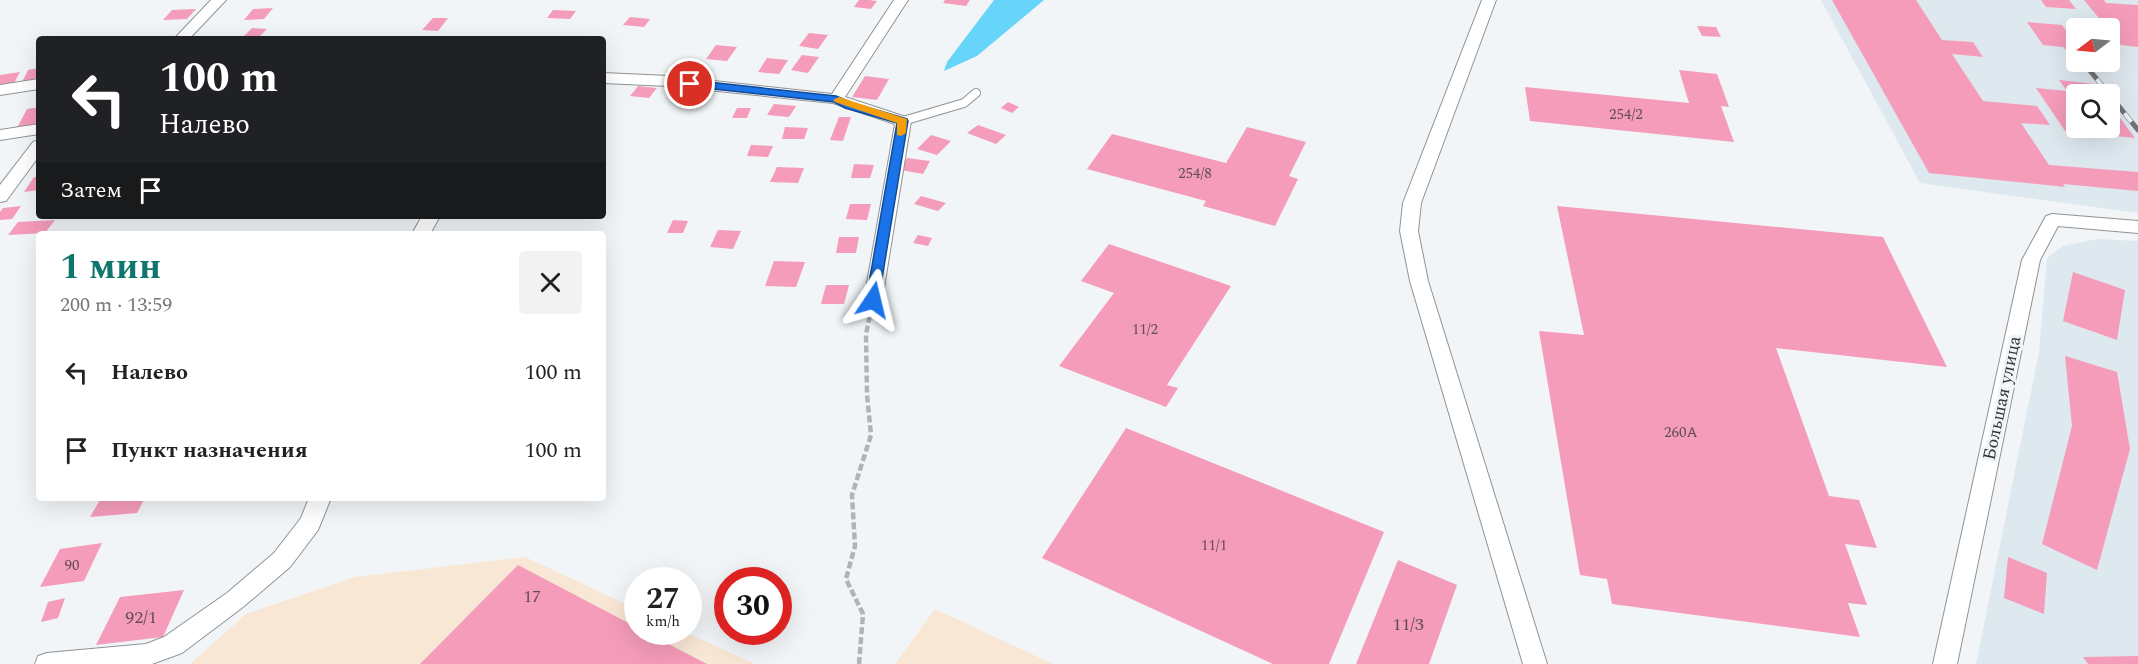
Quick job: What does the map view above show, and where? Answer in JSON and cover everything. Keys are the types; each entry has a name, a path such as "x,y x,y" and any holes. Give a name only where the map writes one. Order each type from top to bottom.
{"street":[{"path":"184,36 219,0"},
{"path":"836,99 901,0"},
{"path":"1489,0 1412,203 1409,231 1419,281 1441,357 1535,664"},
{"path":"606,78 669,81 836,99 903,121 873,300"},
{"path":"0,90 36,84"},
{"path":"0,135 36,129"},
{"path":"0,197 36,149"},
{"name":"Большая улица","path":"1945,664 2031,260 2052,220 2138,226"},
{"path":"47,664 146,655 173,645 227,607 282,560 310,523 319,501"}],"lane":[{"path":"903,121 964,103 976,93"}],"path":[{"path":"859,664 863,614 846,579 855,546 852,495 871,435 867,395 866,334 873,300"}],"shaded area":[{"path":"1821,0 2138,0 2138,213 1920,183"},
{"path":"2097,239 2138,241 2138,664 1976,664 2039,352 2047,258 2063,246"},
{"path":"525,557 624,603 624,645 702,645 702,640 755,664 190,664 246,614 355,577"},
{"path":"935,609 1053,664 895,664"}],"water":[{"path":"994,0 1044,0 977,56 944,71 947,62"}],"building":[{"path":"859,0 877,1 871,9 854,7"},
{"path":"945,0 970,0 966,6 943,3"},
{"path":"1832,0 1916,0 1942,40 1973,42 1983,57 1952,54 1983,101 2037,106 2050,125 2021,123 2049,165 2138,172 2138,191 2063,184 2065,187 1929,173"},
{"path":"2041,0 2069,0 2076,9 2046,7"},
{"path":"2084,0 2104,0 2106,3 2138,5 2138,47 2120,44 2120,18 2099,18"},
{"path":"273,8 264,19 244,20 253,9"},
{"path":"196,9 187,19 163,20 172,10"},
{"path":"553,10 576,11 570,19 547,18"},
{"path":"630,17 650,19 644,27 623,25"},
{"path":"433,18 448,18 438,31 422,30"},
{"path":"2027,22 2062,25 2066,30 2066,50 2063,47 2043,45"},
{"path":"1697,26 1716,27 1721,37 1702,36"},
{"path":"252,28 267,29 260,36 244,36"},
{"path":"809,33 828,35 818,49 799,46"},
{"path":"716,45 737,47 727,61 706,59"},
{"path":"802,55 819,57 808,73 791,70"},
{"path":"767,58 788,60 779,74 758,72"},
{"path":"36,69 36,82 21,84 28,70"},
{"path":"1679,70 1717,74 1729,107 1721,106 1734,142 1530,121 1525,87 1689,103"},
{"path":"20,72 13,85 0,87 0,75"},
{"path":"865,76 889,79 877,100 852,97"},
{"path":"2059,80 2095,84 2066,84 2066,90"},
{"path":"638,86 657,88 649,98 630,96"},
{"path":"2036,88 2066,91 2066,131 2065,131"},
{"path":"1008,102 1019,107 1012,113 1001,108"},
{"path":"774,104 796,106 789,117 767,115"},
{"path":"36,108 36,125 17,128 27,109"},
{"path":"737,108 751,108 747,118 732,118"},
{"path":"839,117 851,117 843,141 830,140"},
{"path":"2120,118 2135,138 2120,136"},
{"path":"978,125 1006,135 996,144 967,133"},
{"path":"785,127 808,128 804,139 782,139"},
{"path":"1247,127 1306,142 1289,176 1298,179 1275,226 1203,206 1206,201 1087,169 1112,134 1226,163"},
{"path":"931,135 951,141 937,155 917,149"},
{"path":"751,145 773,146 768,157 747,156"},
{"path":"907,158 930,161 923,174 900,170"},
{"path":"854,164 874,165 870,178 851,178"},
{"path":"777,167 804,168 798,183 770,182"},
{"path":"34,177 36,177 36,190 24,192"},
{"path":"921,196 946,203 938,211 914,204"},
{"path":"850,204 871,204 867,220 846,219"},
{"path":"21,206 12,219 0,220 0,212 3,208"},
{"path":"1557,206 1883,237 1947,367 1776,348 1829,496 1859,500 1877,548 1845,544 1867,605 1848,603 1860,637 1612,604 1607,579 1580,575 1539,331 1584,335"},
{"path":"55,220 47,231 8,235 18,222"},
{"path":"673,220 688,221 683,233 667,233"},
{"path":"718,230 741,231 733,249 710,247"},
{"path":"918,235 932,238 928,246 913,243"},
{"path":"839,237 859,237 856,253 836,253"},
{"path":"1109,244 1231,286 1167,385 1178,388 1166,407 1059,366 1114,293 1081,281"},
{"path":"774,261 805,262 796,287 765,286"},
{"path":"2073,272 2125,290 2117,340 2063,321"},
{"path":"826,285 849,285 844,304 821,304"},
{"path":"2065,356 2117,372 2130,449 2097,570 2042,544 2072,426"},
{"path":"1126,428 1384,532 1329,664 1273,664 1042,558"},
{"path":"99,501 143,501 137,513 90,517"},
{"path":"102,543 84,581 40,587 60,549"},
{"path":"2008,557 2047,573 2044,614 2004,598"},
{"path":"1398,560 1457,585 1429,664 1356,664"},
{"path":"518,565 624,621 624,645 670,645 707,664 420,664"},
{"path":"184,590 163,637 96,645 120,597"},
{"path":"65,598 58,618 41,622 48,602"},
{"path":"2138,656 2138,664 2088,664 2083,657"}],"railway":[{"path":"2091,72 2138,130"}],"slow traffic":[{"path":"839,100 903,121 901,133"}],"route":[{"path":"690,84 836,99 903,121 873,300"}]}
